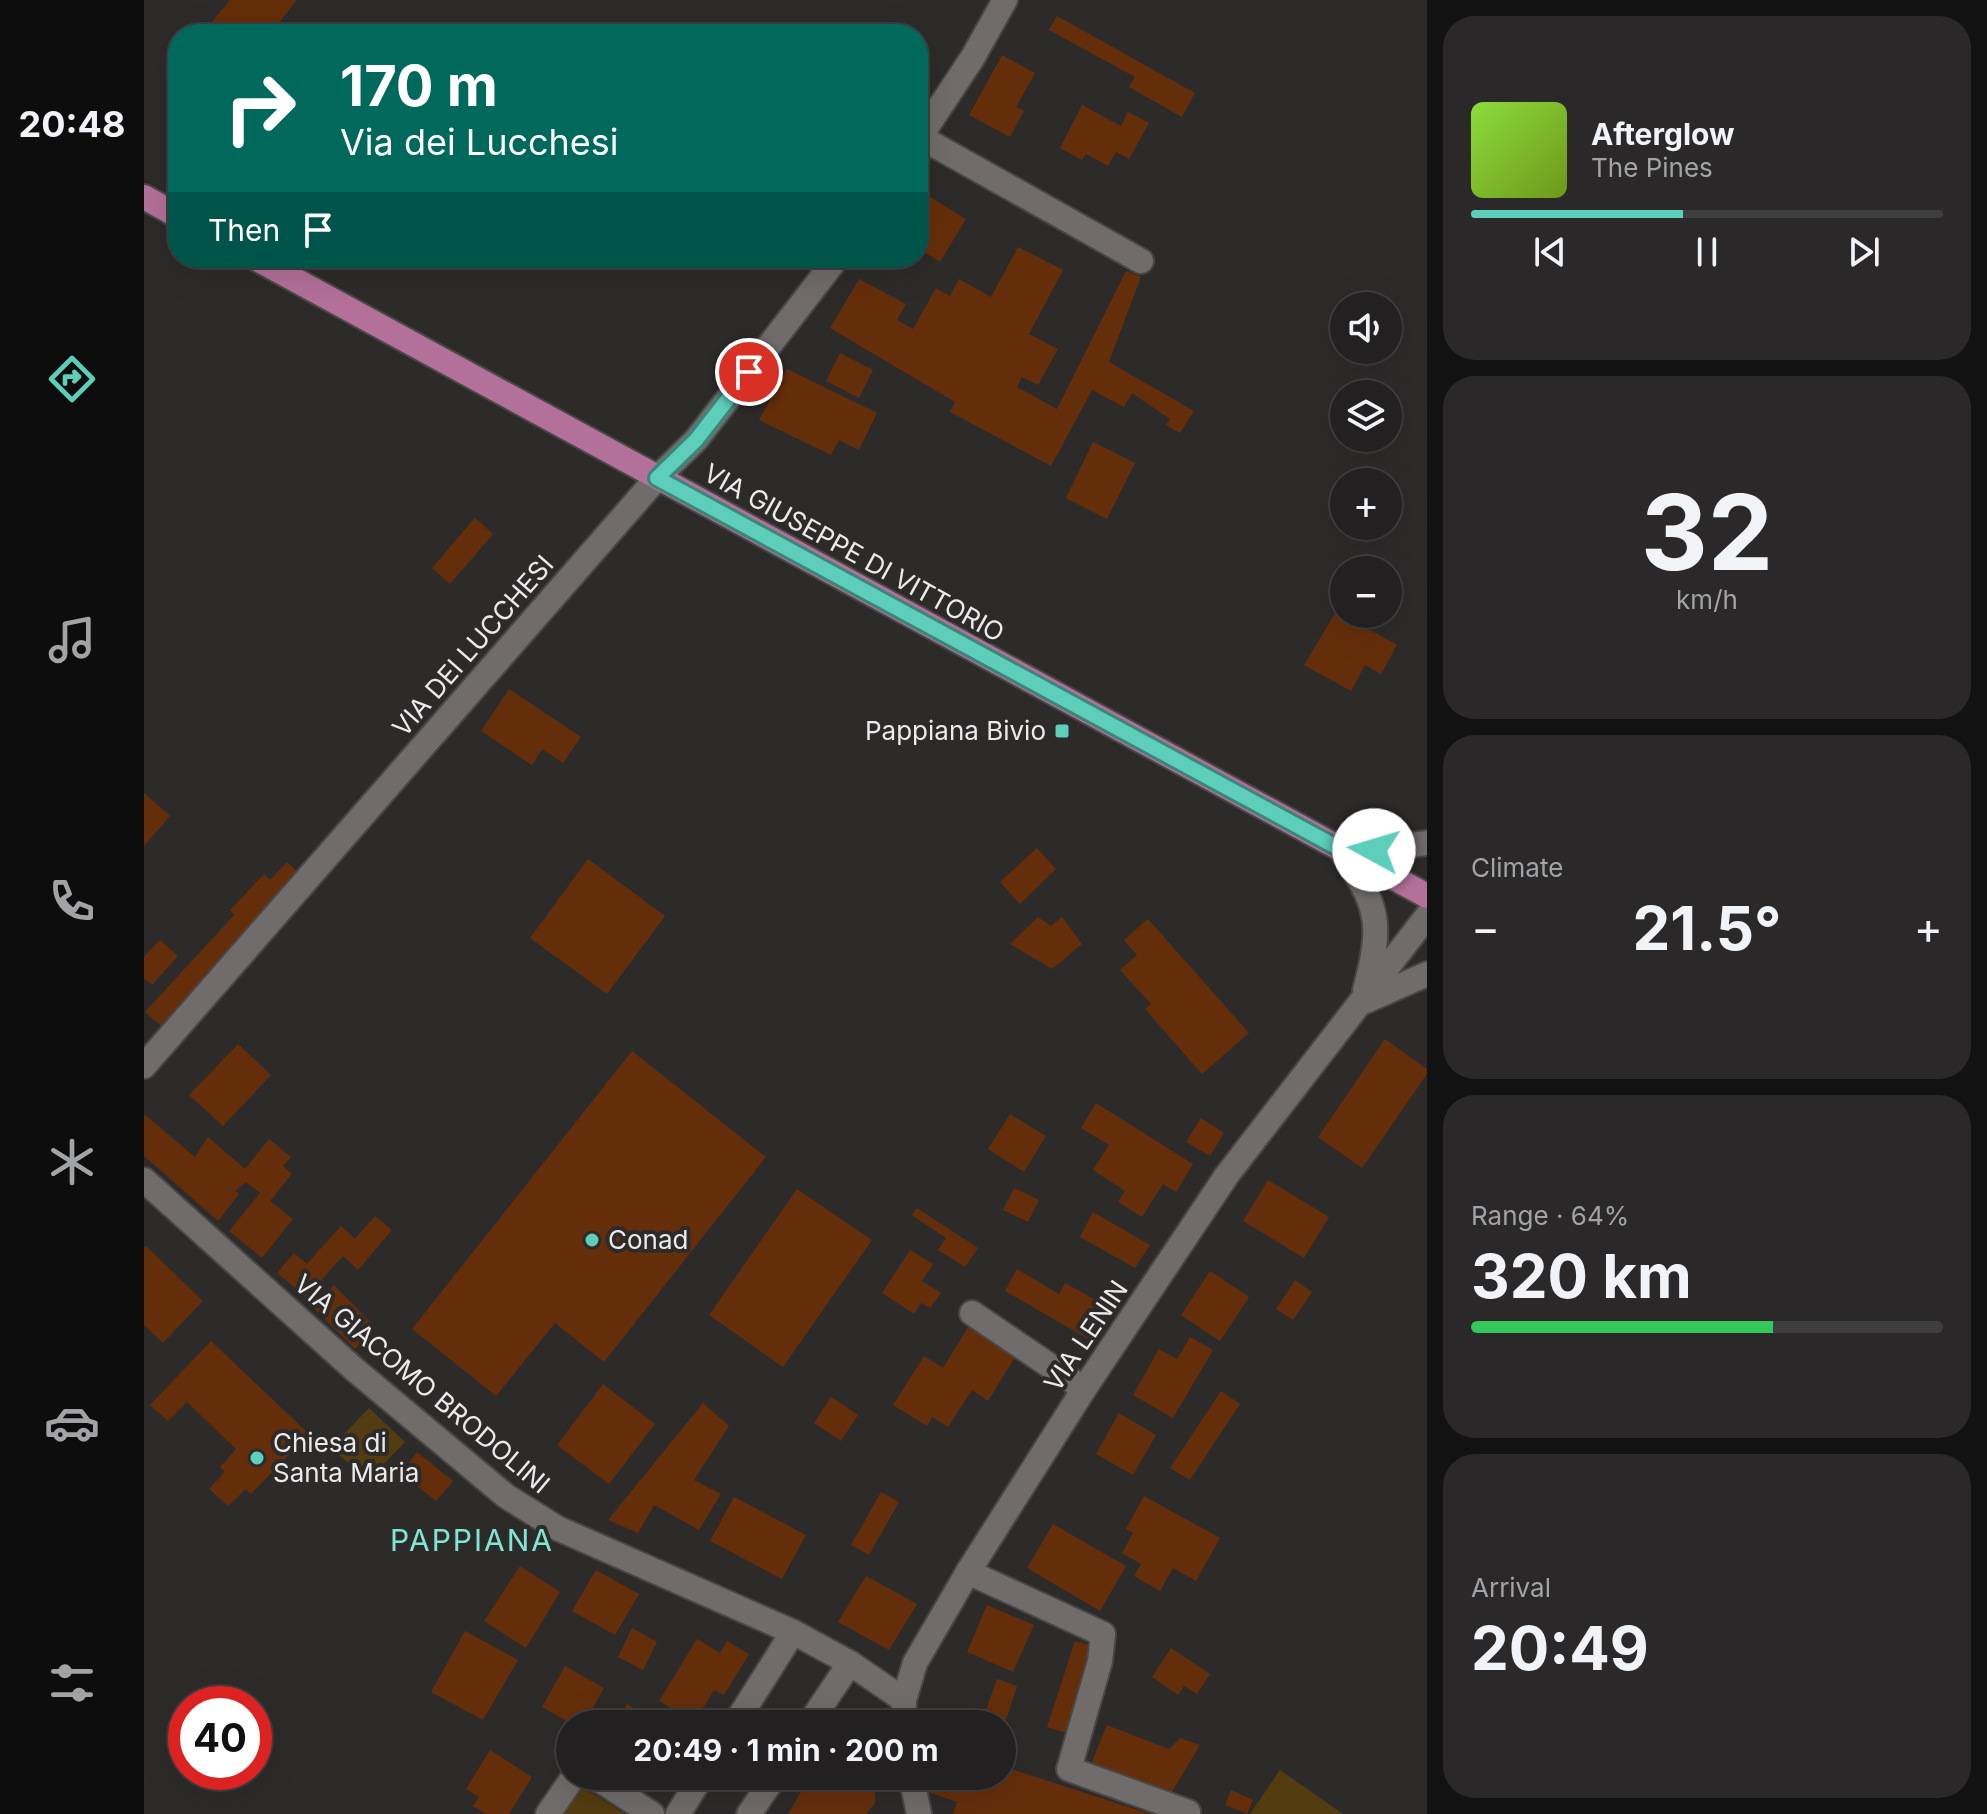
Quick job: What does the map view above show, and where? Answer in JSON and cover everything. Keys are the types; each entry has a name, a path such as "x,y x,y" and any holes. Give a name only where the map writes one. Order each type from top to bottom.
{"main road":[{"path":"144,197 168,210"},
{"name":"VIA GIUSEPPE DI VITTORIO","path":"273,268 1427,896"}],"street":[{"path":"928,125 973,57 1005,0"},
{"path":"928,144 1141,261"},
{"name":"VIA DEI LUCCHESI","path":"144,1066 657,478 696,440 829,268"},
{"path":"1340,849 1385,849 1427,843"},
{"name":"VIA LENIN","path":"1340,849 1374,905 1377,930 1361,1004"},
{"name":"VIA LENIN","path":"903,1710 915,1663 968,1572 1084,1389 1227,1175 1427,916"},
{"name":"VIA LENIN","path":"1361,1004 1427,974"},
{"name":"VIA GIACOMO BRODOLINI","path":"144,1180 354,1369 506,1496 557,1528 793,1632 850,1663 901,1710"},
{"path":"972,1313 1084,1389"},
{"path":"968,1572 1103,1634 1100,1661 1069,1769 1188,1812"},
{"path":"744,1710 793,1632"},
{"path":"818,1710 850,1663"},
{"path":"548,1814 564,1790"},
{"path":"615,1790 652,1814"},
{"path":"678,1814 693,1790"},
{"path":"749,1814 765,1790"},
{"path":"914,1790 919,1814"}],"shaded area":[{"path":"369,1408 405,1442 368,1480 331,1448"},
{"path":"1280,1770 1343,1814 1250,1814"},
{"path":"579,1790 587,1790 625,1814 564,1814"}],"building":[{"path":"230,0 296,1 278,24 210,24"},
{"path":"1057,16 1195,93 1182,117 1129,87 1135,77 1049,30"},
{"path":"1002,55 1035,73 1016,107 1024,111 1010,137 969,115"},
{"path":"1082,105 1121,126 1128,112 1149,123 1129,159 1116,152 1108,166 1086,154 1082,160 1060,148"},
{"path":"928,196 966,219 940,262 928,254"},
{"path":"1018,247 1063,270 1029,334 1058,349 1038,385 1022,377 1017,387 1057,409 1126,271 1141,277 1109,362 1194,411 1180,433 1166,425 1170,419 1132,393 1124,407 1092,390 1051,466 950,412 955,402 830,328 859,279 906,304 897,320 913,329 936,288 950,296 959,279 991,297"},
{"path":"840,353 873,370 859,398 826,381"},
{"path":"787,369 877,413 859,450 839,440 831,455 759,420"},
{"path":"1093,442 1135,463 1107,519 1066,498"},
{"path":"475,518 493,534 450,584 432,568"},
{"path":"1330,622 1330,628 1367,628 1397,645 1381,674 1365,665 1351,691 1304,665"},
{"path":"509,689 581,737 563,763 542,749 532,765 481,731"},
{"path":"144,793 170,816 144,846"},
{"path":"1037,848 1056,869 1020,904 1000,882"},
{"path":"588,859 665,916 607,994 530,938"},
{"path":"287,862 303,876 163,1027 145,1012 234,915 230,910 264,874 270,880"},
{"path":"1038,917 1051,926 1062,917 1082,944 1052,969 1010,944"},
{"path":"1148,919 1249,1033 1202,1074 1145,1009 1151,1004 1120,970 1137,955 1124,940"},
{"path":"160,940 178,956 152,985 144,978 144,957"},
{"path":"1385,1039 1427,1069 1427,1074 1362,1168 1318,1137"},
{"path":"238,1044 271,1075 223,1126 189,1095"},
{"name":"Conad","path":"632,1051 766,1157 604,1362 555,1323 496,1396 412,1329"},
{"path":"1096,1103 1193,1164 1176,1192 1163,1184 1142,1217 1118,1202 1125,1191 1093,1170 1109,1145 1081,1128"},
{"path":"144,1114 195,1157 208,1137 245,1169 269,1139 291,1157 283,1166 292,1174 270,1201 293,1219 262,1258 229,1231 260,1193 246,1182 235,1191 239,1194 218,1221 144,1156"},
{"path":"1010,1114 1046,1136 1024,1172 988,1149"},
{"path":"1201,1118 1224,1133 1210,1156 1186,1142"},
{"path":"1268,1180 1329,1217 1304,1258 1243,1221"},
{"path":"1014,1188 1039,1200 1028,1222 1003,1210"},
{"path":"797,1189 872,1240 783,1367 709,1315"},
{"path":"917,1208 978,1248 965,1267 938,1250 946,1238 912,1215"},
{"path":"1093,1212 1150,1245 1135,1268 1080,1237"},
{"path":"375,1216 392,1230 358,1270 343,1256 306,1297 277,1273 294,1253 307,1264 341,1226 355,1239"},
{"path":"146,1246 203,1301 163,1343 144,1325"},
{"path":"910,1250 933,1264 922,1281 941,1293 930,1308 921,1303 914,1314 882,1293"},
{"path":"1017,1269 1059,1294 1065,1283 1110,1308 1090,1340 1005,1291"},
{"path":"1210,1271 1249,1297 1220,1341 1181,1315"},
{"path":"1295,1280 1312,1292 1293,1320 1276,1309"},
{"path":"334,1285 376,1328 355,1349 312,1306"},
{"path":"972,1321 1019,1351 988,1401 972,1390 948,1427 932,1417 927,1426 893,1405 924,1356 943,1368"},
{"path":"1190,1337 1213,1350 1173,1418 1133,1395 1159,1349 1177,1359"},
{"path":"211,1341 309,1434 251,1494 246,1489 228,1506 209,1489 225,1472 220,1467 236,1449 187,1402 168,1421 150,1405"},
{"path":"603,1384 655,1424 609,1484 557,1445"},
{"path":"1221,1391 1240,1404 1190,1480 1170,1468"},
{"path":"831,1397 858,1415 841,1441 814,1423"},
{"path":"703,1403 729,1426 694,1480 721,1494 699,1530 654,1505 638,1533 608,1520"},
{"path":"1119,1413 1156,1435 1133,1475 1096,1454"},
{"path":"417,1452 453,1481 436,1501 401,1473"},
{"path":"881,1492 899,1502 869,1555 851,1545"},
{"path":"1144,1496 1220,1538 1196,1581 1173,1568 1160,1591 1134,1576 1141,1564 1122,1553 1133,1533 1126,1529"},
{"path":"734,1497 806,1535 782,1579 710,1541"},
{"path":"1053,1524 1126,1566 1100,1611 1027,1568"},
{"path":"520,1566 560,1592 526,1648 484,1621"},
{"path":"596,1570 639,1594 615,1635 572,1611"},
{"path":"866,1576 917,1604 889,1650 838,1622"},
{"path":"987,1605 1034,1625 1013,1672 967,1652"},
{"path":"632,1628 657,1642 643,1670 618,1657"},
{"path":"465,1631 518,1660 483,1720 431,1692"},
{"path":"697,1639 720,1653 727,1641 749,1654 724,1695 714,1690 702,1710 670,1710 659,1701"},
{"path":"1075,1641 1096,1647 1069,1734 1047,1727"},
{"path":"1171,1648 1210,1674 1197,1694 1184,1686 1178,1695 1152,1677"},
{"path":"565,1666 604,1688 592,1710 556,1710 556,1715 542,1707"},
{"path":"997,1679 1017,1686 1009,1710 986,1710"},
{"path":"627,1704 637,1710 623,1710"},
{"path":"1107,1725 1169,1749 1180,1738 1200,1745 1170,1795 1091,1764"},
{"path":"490,1750 532,1777 509,1814 486,1814 473,1806 479,1797 466,1789"},
{"path":"1016,1771 1147,1814 953,1814 957,1802 928,1792 1016,1790"},
{"path":"802,1790 875,1790 875,1803 866,1814 788,1814"},
{"path":"1231,1790 1253,1800 1247,1814 1225,1805"}],"place":[{"name":"Pappiana Bivio","path":"1062,731"},
{"name":"Conad","path":"592,1240"},
{"name":"Chiesa di Santa Maria","path":"257,1458"}],"district":[{"name":"PAPPIANA","path":"472,1541"}],"route":[{"path":"749,372 696,440 657,478 1340,849 1374,850"}]}
